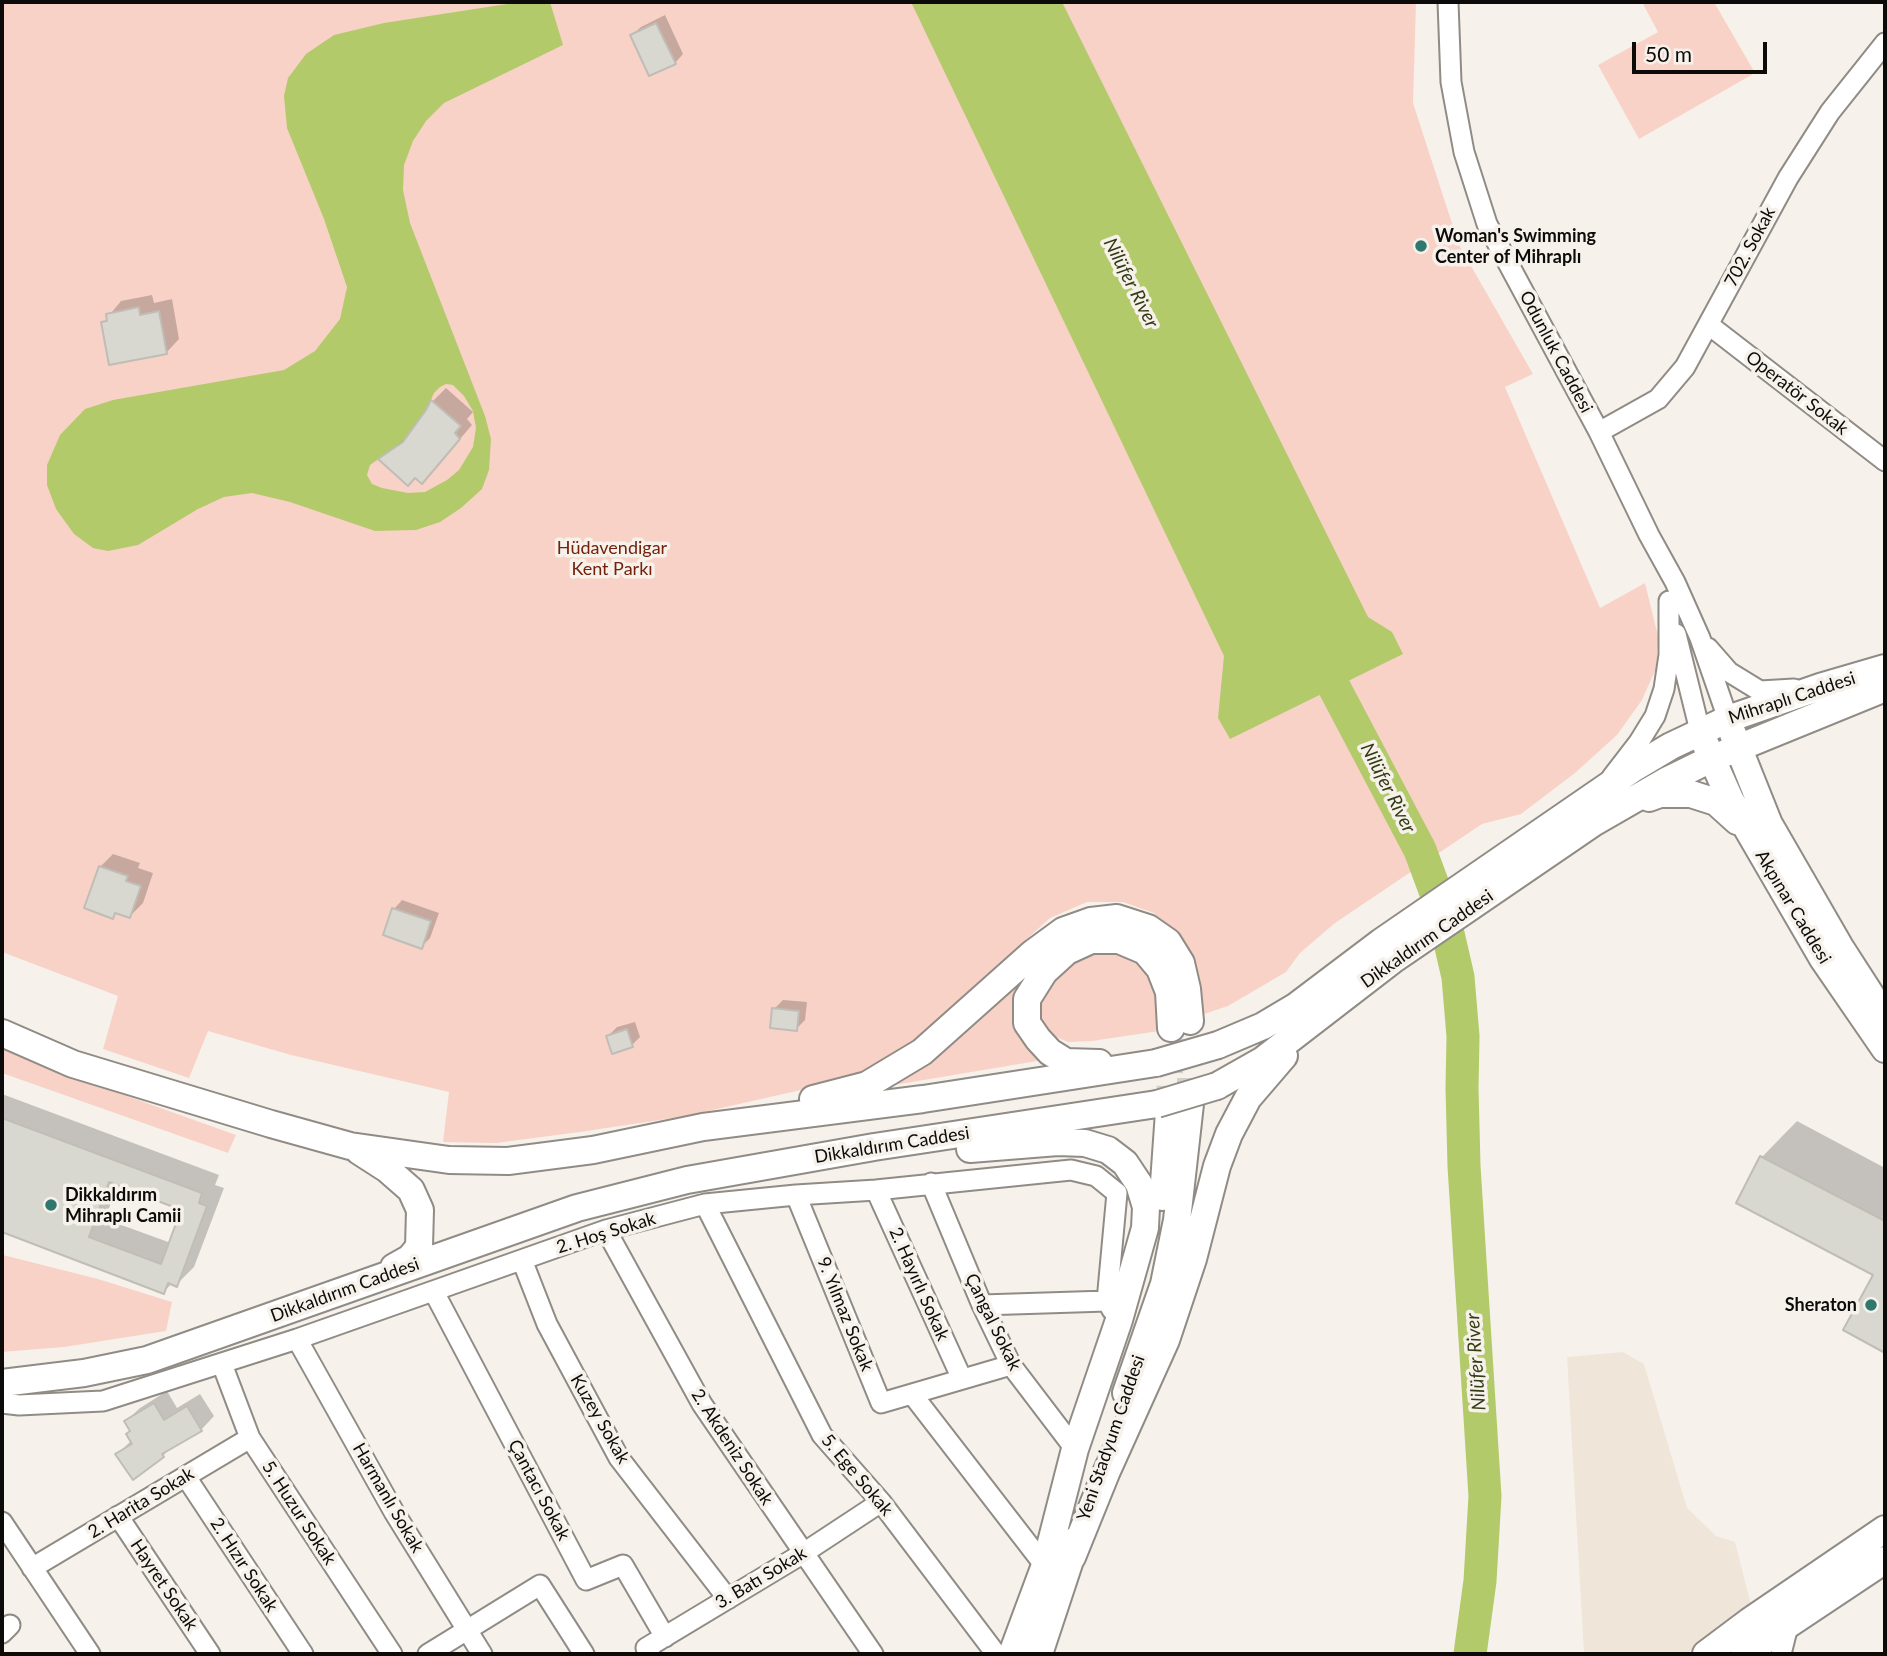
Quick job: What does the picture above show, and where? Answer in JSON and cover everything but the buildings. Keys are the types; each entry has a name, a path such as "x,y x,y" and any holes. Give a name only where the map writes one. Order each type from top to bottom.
{"main road":[{"name":"Mihraplı Caddesi","path":"1700,731 1820,687 1885,668"},
{"name":"Mihraplı Caddesi","path":"1711,759 1885,688"},
{"path":"1759,829 1759,773 1764,757 1778,738 1809,717"},
{"name":"Akpınar Caddesi","path":"1728,719 1759,829 1823,959 1885,1049"},
{"name":"Akpınar Caddesi","path":"1700,731 1711,759 1885,1017"},
{"name":"Dikkaldırım Caddesi","path":"1538,849 1599,793 1634,768 1700,731"},
{"name":"Dikkaldırım Caddesi","path":"2,1033 73,1064 350,1146 449,1160 508,1161 593,1150 703,1127 961,1094 1156,1063 1218,1045 1263,1026 1387,950 1538,849 1593,823 1666,781 1711,759"},
{"path":"1593,823 1660,794 1691,794 1716,802 1759,829"},
{"path":"703,1127 867,1085 922,1052 1033,953 1063,930 1091,920 1117,918 1148,928 1168,942 1181,963 1187,989 1180,1024 1160,969 1145,951 1119,940 1091,940 1067,951 1044,972 1027,999 1027,1023 1050,1052 1066,1062 1156,1063"},
{"name":"Dikkaldırım Caddesi","path":"10,1380 84,1373 147,1360 577,1208 687,1180 874,1147 1172,1107 1263,1060 1330,1010 1387,950"},
{"path":"1072,1557 1106,1473 1166,1340 1193,1259 1217,1167 1229,1134 1248,1097 1330,1010"},
{"path":"1169,1225 1172,1107"},
{"path":"762,1167 836,1164 1058,1142 1084,1143 1108,1150 1125,1163 1139,1184 1146,1207 1145,1228 1113,1310 1045,1566"},
{"path":"350,1146 387,1169 411,1190 421,1210 419,1247 410,1258 365,1285"},
{"name":"Yeni Stadyum Caddesi","path":"1040,1654 1099,1466 1164,1284 1169,1225"},
{"name":"Yeni Stadyum Caddesi","path":"1012,1654 1169,1225"},
{"path":"1706,1654 1885,1529"},
{"path":"1744,1654 1885,1560"}],"street":[{"name":"Odunluk Caddesi","path":"1448,2 1451,82 1464,152 1487,224 1599,432 1649,535"},
{"name":"702. Sokak","path":"1599,432 1658,399 1685,367 1795,167 1830,112 1885,43"},
{"name":"Operatör Sokak","path":"1709,325 1885,461"},
{"path":"1649,535 1700,731"},
{"path":"1649,535 1675,582 1700,638 1728,719"},
{"path":"1599,793 1639,742 1655,716 1664,689 1669,655 1668,601"},
{"path":"1700,638 1729,672 1760,691 1820,687"},
{"name":"2. Hoş Sokak","path":"2,1403 19,1405 103,1401 297,1339 606,1230 705,1204 1071,1170 1096,1176 1116,1193 1113,1310"},
{"name":"Çangal Sokak","path":"931,1184 982,1305 1011,1364 1075,1449"},
{"name":"2. Hayırlı Sokak","path":"876,1190 962,1379"},
{"name":"9. Yılmaz Sokak","path":"796,1195 881,1403 1011,1364"},
{"name":"5. Ege Sokak","path":"705,1204 822,1435 881,1502 996,1654"},
{"name":"2. Akdeniz Sokak","path":"606,1230 702,1404 873,1654"},
{"name":"Kuzey Sokak","path":"522,1260 547,1324 620,1458 728,1599"},
{"name":"Çantacı Sokak","path":"434,1292 586,1580 623,1565 665,1637"},
{"path":"982,1305 1113,1310"},
{"name":"Harmanlı Sokak","path":"297,1339 394,1512 482,1654"},
{"name":"5. Huzur Sokak","path":"222,1364 250,1438 392,1654"},
{"path":"912,1394 1045,1566"},
{"name":"2. Harita Sokak","path":"32,1568 250,1438"},
{"name":"2. Hızır Sokak","path":"186,1476 303,1654"},
{"name":"3. Batı Sokak","path":"650,1654 646,1648 803,1554 881,1502"},
{"name":"Hayret Sokak","path":"118,1517 210,1654"},
{"path":"2,1522 90,1654"},
{"path":"428,1654 540,1585 584,1654"},
{"path":"1781,1654 1796,1590"}],"shaded area":[{"path":"1623,1352 1644,1364 1687,1508 1716,1536 1735,1542 1751,1605 1703,1639 1687,1654 1584,1654 1567,1357"}],"green space":[{"name":"Hüdavendigar Kent Parkı","path":"2,2 1416,2 1413,103 1459,245 1533,374 1505,387 1600,608 1645,583 1658,636 1657,666 1642,700 1617,735 1575,773 1521,814 1482,824 1335,923 1300,953 1286,972 1228,1006 1201,1015 1173,934 1154,913 1123,902 1087,902 1050,918 901,1053 863,1076 686,1116 580,1132 496,1143 443,1142 449,1092 291,1055 208,1031 189,1078 103,1049 118,996 2,952"},
{"path":"1642,2 1714,2 1755,73 1639,139 1598,65 1658,32"},
{"path":"1106,948 1137,959 1154,981 1159,1031 1092,1041 1068,1042 1054,1036 1045,1026 1040,1014 1041,999 1049,983 1085,953"},
{"path":"1033,966 1043,1060 882,1087"},
{"path":"2,1047 99,1086 236,1135 228,1153 2,1073"},
{"path":"3,1255 98,1279 172,1302 166,1331 64,1347 2,1352"}],"water":[{"path":"520,2 550,2 563,45 444,103 426,121 413,141 404,165 403,190 410,223 485,416 491,439 489,470 482,489 440,522 416,530 375,531 290,502 252,493 224,497 198,509 138,545 108,551 93,548 74,534 56,509 47,485 47,465 60,435 85,409 113,400 284,370 315,351 340,319 347,287 324,219 287,128 284,96 288,78 306,54 334,35 384,23","holes":["453,385 473,411 476,428 473,447 459,470 425,492 408,493 372,484 367,475 370,465 403,442 440,387"]},
{"path":"911,2 1062,2 1368,617 1392,632 1403,654 1230,739 1218,718 1224,656"}],"waterway":[{"name":"Nilüfer River","path":"1314,649 1420,850 1443,912 1458,977 1463,1036 1464,1166 1485,1496 1480,1581 1470,1654"}],"tunnel":[{"path":"1190,1021 1190,1104"},
{"path":"1169,1112 1171,1028"}],"place":[{"name":"Woman's Swimming Center of Mihraplı","path":"1421,246"},
{"name":"Dikkaldırım Mihraplı Camii","path":"51,1205"},
{"name":"Sheraton","path":"1871,1305"}]}
